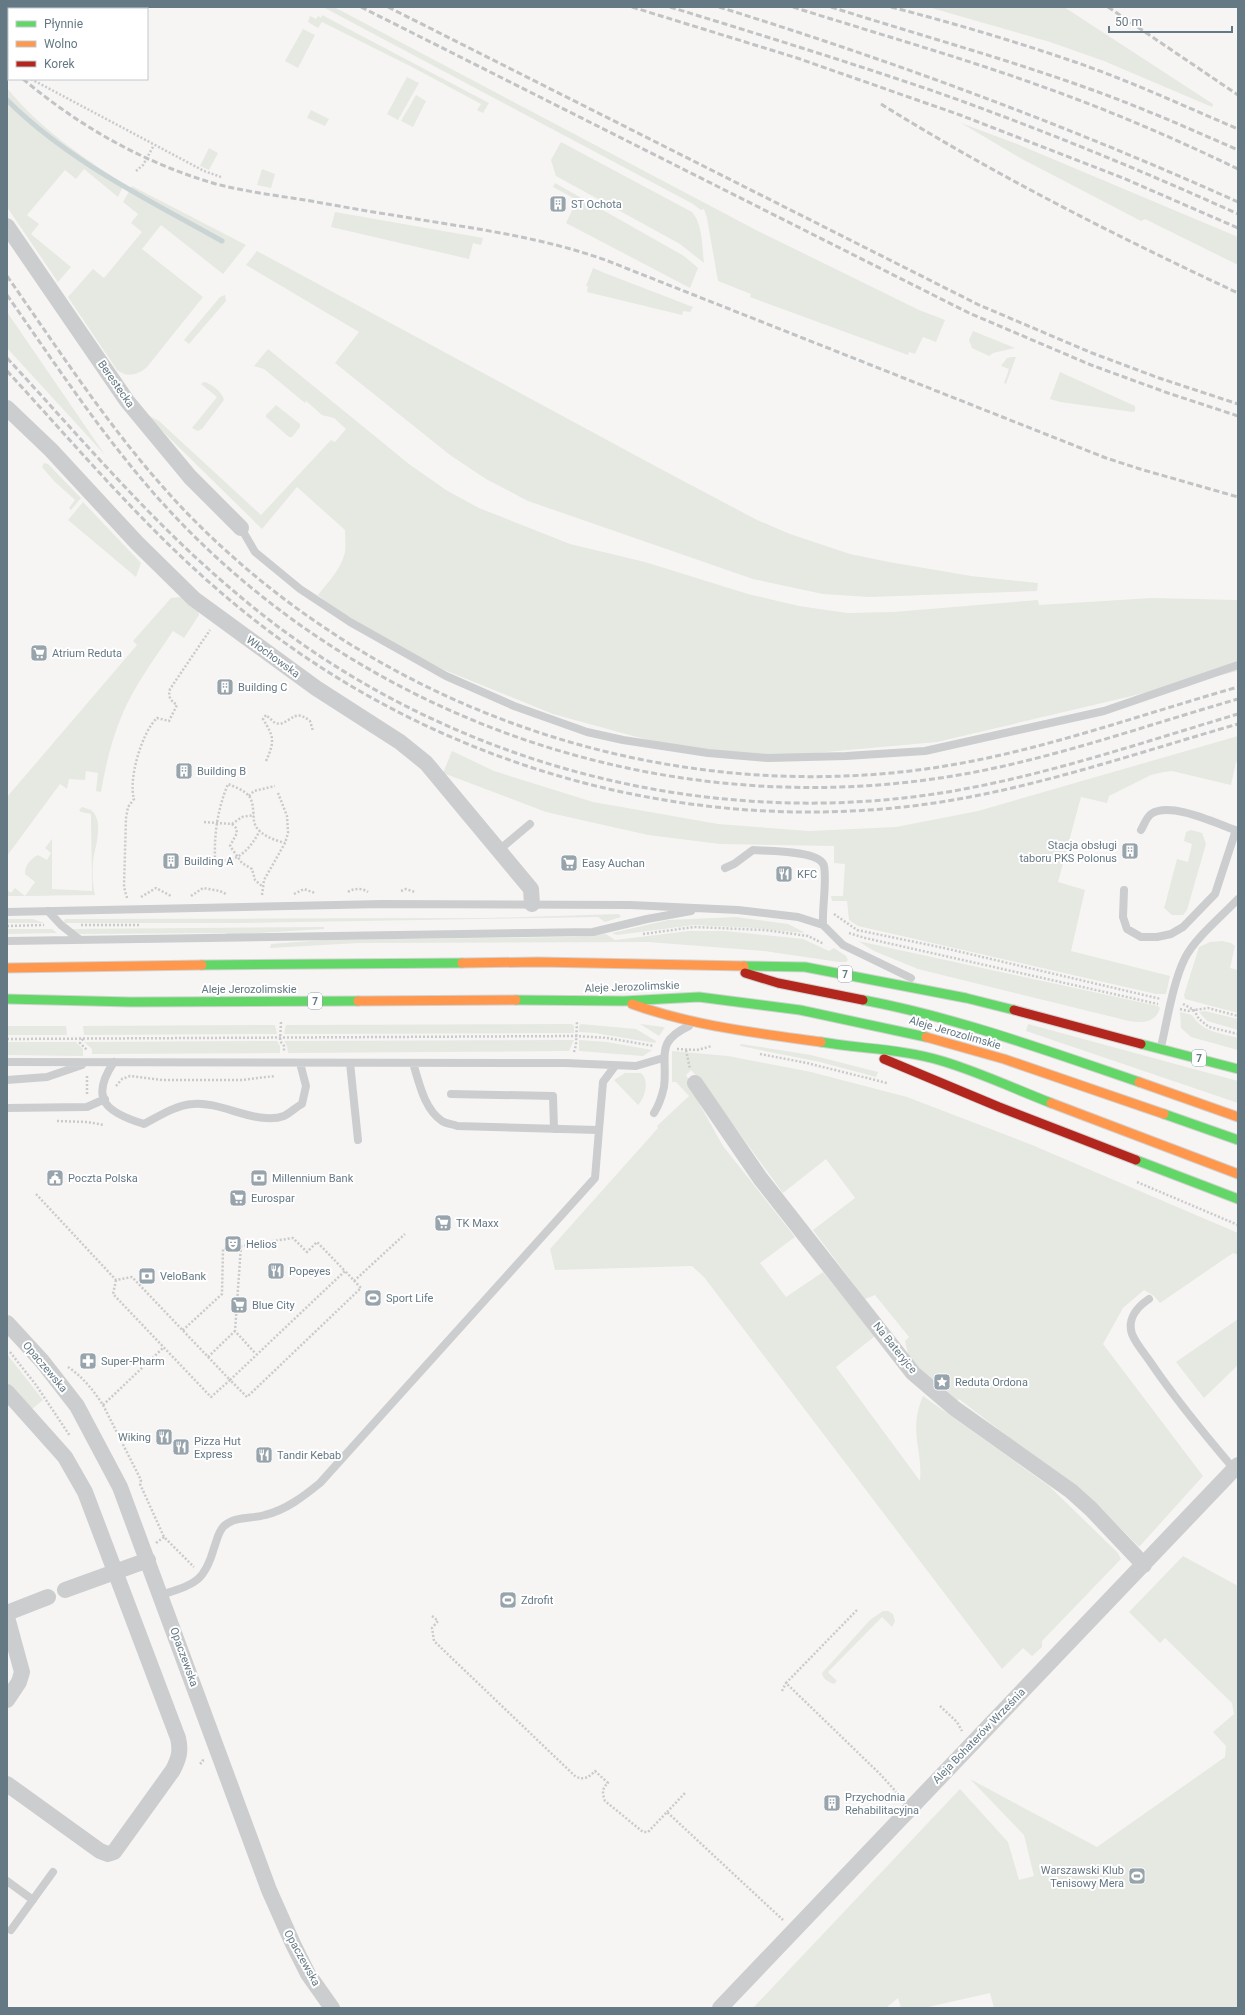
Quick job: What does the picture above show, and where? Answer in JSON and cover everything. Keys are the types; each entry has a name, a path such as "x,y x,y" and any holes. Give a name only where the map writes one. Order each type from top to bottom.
{"main road":[{"name":"Aleje Jerozolimskie","path":"7,968 138,965 538,962 805,967 966,998 1238,1069"},
{"name":"Aleje Jerozolimskie","path":"722,966 778,983 891,1006 974,1027 1015,1039 1238,1117"},
{"name":"Aleje Jerozolimskie","path":"7,999 131,1002 509,1000 624,1001 699,997 800,1010 886,1027 1004,1059 1238,1140"},
{"name":"7","path":"624,1001 666,1016 699,1023 857,1048 890,1050 942,1062 1238,1174"},
{"path":"857,1048 999,1106 1238,1199"}],"street":[{"name":"Berestecka","path":"7,226 127,401 190,477 241,528"},
{"name":"Włochowska","path":"7,408 51,450 137,543 194,599 316,688 400,742 426,763 532,889 532,904"},
{"name":"Na Bateryjce","path":"695,1083 760,1178 913,1373 954,1408 1070,1491 1091,1509 1144,1565"},
{"name":"Opaczewska","path":"7,1323 42,1362 77,1406 120,1487 270,1890 293,1944 308,1974 332,2008"},
{"path":"7,1392 72,1467 93,1510 178,1738 179,1757 173,1770 114,1852 108,1854 100,1851 7,1784"},
{"name":"Aleja Bohaterów Września","path":"720,2008 1236,1467"},
{"path":"65,1590 148,1560"},
{"path":"7,1613 48,1597"},
{"path":"7,1617 22,1672 19,1682 7,1700"}],"lane":[{"path":"241,528 255,552 300,589 350,622 446,676 514,706 587,732 623,740 708,753 768,758 846,756 925,751 1104,711 1238,665"},
{"path":"1124,890 1123,917 1127,929 1142,938 1171,934 1183,927 1215,894 1237,830 1178,810 1163,810 1152,814 1141,830"},
{"path":"499,850 530,824"},
{"path":"725,868 734,864 753,850 809,855 819,858 824,865 823,925"},
{"path":"1160,1048 1185,958 1199,940 1238,899"},
{"path":"7,912 374,904 532,904 710,908 798,917 823,925 843,945 903,975 966,998"},
{"path":"7,941 593,932 647,919 710,908"},
{"path":"48,912 60,925 80,940"},
{"path":"654,1113 660,1103 664,1086 663,1058 667,1042 679,1030 699,1023"},
{"path":"7,1062 564,1063 636,1066 663,1058"},
{"path":"114,1062 103,1083 102,1093 108,1108 117,1114 144,1124 168,1112 192,1104 215,1106 270,1118 284,1116 302,1104 306,1086 300,1063"},
{"path":"7,1080 47,1077 88,1063"},
{"path":"350,1063 358,1140"},
{"path":"413,1063 420,1087 428,1105 442,1121 457,1126 598,1130"},
{"path":"161,1595 189,1585 202,1576 209,1567 219,1532 226,1525 234,1520 266,1515 296,1501 320,1483 595,1178 603,1082 615,1066"},
{"path":"451,1094 553,1096 554,1129"},
{"path":"7,1108 87,1107 105,1099"},
{"path":"1149,1299 1140,1305 1134,1312 1131,1321 1132,1334 1175,1398 1236,1467"},
{"path":"11,1930 53,1872"},
{"path":"7,1882 33,1900"}],"path":[{"path":"33,80 204,171 221,177"},
{"path":"136,171 143,165 154,144"},
{"path":"127,898 124,887 126,818 128,807 134,799 132,786 135,769 147,729 157,718 169,721 176,705 168,694 170,689 209,632"},
{"path":"266,761 273,742 270,731 263,719 266,715 275,723 280,724 294,716 299,715 310,721 313,731"},
{"path":"260,830 250,846 238,858 224,861 215,859 217,823 222,799 228,784 249,796 254,815 254,822 260,830 273,840 285,843"},
{"path":"249,796 254,791 275,786"},
{"path":"263,900 264,887 268,871 285,843 288,833 286,816 278,793"},
{"path":"204,822 232,824 242,817 254,815"},
{"path":"232,824 236,828 237,833 230,846 242,863 252,869 255,880 264,887"},
{"path":"139,898 156,888 174,898"},
{"path":"187,898 203,888 227,894"},
{"path":"831,911 857,930 951,950 1194,1010 1199,1019 1209,1027 1238,1034"},
{"path":"7,926 147,925"},
{"path":"639,934 694,927 765,930 808,936 829,947 844,931 865,938 1171,1004 1188,1012 1208,1008 1238,1016"},
{"path":"281,1022 280,1041 284,1046 284,1063"},
{"path":"7,1039 577,1036 607,1038 654,1046"},
{"path":"84,1039 80,1043 87,1049 87,1122 104,1125"},
{"path":"673,1048 696,1050 714,1045"},
{"path":"752,1053 813,1064 889,1083"},
{"path":"114,1091 122,1080 130,1076 162,1080 242,1080 282,1074"},
{"path":"1130,1179 1238,1225"},
{"path":"36,1194 116,1280"},
{"path":"354,1281 405,1234"},
{"path":"116,1280 132,1277 182,1331 247,1397 361,1288 317,1242 307,1252 293,1238 223,1248 222,1294 182,1331"},
{"path":"208,1357 235,1331 241,1246"},
{"path":"116,1280 113,1294 211,1398 345,1271"},
{"path":"235,1331 256,1354"},
{"path":"103,1405 163,1348"},
{"path":"64,1364 76,1372 96,1394 141,1480 140,1484 164,1537 195,1568"},
{"path":"154,1544 164,1537"},
{"path":"782,1691 786,1683 857,1610"},
{"path":"432,1616 438,1621 432,1628 434,1641 576,1777 581,1779 588,1778 595,1771 608,1783 604,1786 602,1794 605,1801 643,1832 648,1832 685,1793"},
{"path":"786,1683 880,1774 903,1800"},
{"path":"940,1706 957,1722 963,1734"},
{"path":"200,1764 203,1760 201,1756"},
{"path":"667,1812 786,1923"}],"shaded area":[{"path":"323,7 334,7 756,230 919,310 945,320 936,342 923,337 915,354 909,352 908,355 750,297 751,294 718,281 707,218 704,209 701,210 693,204"},
{"path":"928,7 1064,7 1213,104 1212,107 1104,61 1050,42"},
{"path":"322,15 489,103 483,113 477,110 481,104 412,67 322,22 318,28 308,22 310,16 316,19 318,16 321,18"},
{"path":"303,29 315,35 298,68 285,61"},
{"path":"407,77 419,83 398,120 387,114"},
{"path":"7,88 47,129 92,163 124,184 118,197 84,169 76,179 65,170 27,215 39,224 31,234 71,267 58,282 7,207"},
{"path":"416,95 426,101 413,127 401,121"},
{"path":"311,110 329,119 325,126 307,118"},
{"path":"961,123 1017,144 1238,237 1238,265 1145,219 1141,221 1022,159"},
{"path":"561,142 692,212 696,217 700,229 704,263 680,244 556,176 551,160"},
{"path":"209,148 218,153 209,170 200,166"},
{"path":"262,169 275,174 271,188 257,185"},
{"path":"555,183 684,256 698,268 690,288 566,223 577,200 553,187"},
{"path":"132,186 246,245 223,274 161,225 142,249 203,297 147,367 136,374 129,375 117,370 68,297 93,269 104,278 142,232 131,223 138,214 123,202"},
{"path":"335,212 483,238 481,245 473,243 469,259 331,227"},
{"path":"257,251 757,520 790,534 850,554 971,576 1038,583 1037,591 869,597 823,594 753,579 528,501 486,479 450,455 335,363 359,332 246,265"},
{"path":"593,268 693,307 690,312 683,311 682,315 587,292 588,286 586,286"},
{"path":"225,295 226,301 189,344 184,340 220,297"},
{"path":"7,312 105,455 7,348"},
{"path":"973,331 1015,348 993,353 989,356 972,348 969,340"},
{"path":"268,349 409,464 446,490 479,508 570,544 645,562 748,594 799,606 847,613 893,612 1038,600 1039,605 1152,598 1238,600 1238,671 937,742 760,758 666,745 553,714 442,669 345,617 318,595 341,564 345,552 345,530 297,487 262,529 144,413 159,421 261,515 331,440 335,442 346,429 334,418 322,415 306,401 305,403 264,369 254,366"},
{"path":"1016,357 1006,384 1004,383 1009,369 1001,366 1007,358"},
{"path":"1060,372 1135,406 1135,411 1133,412 1060,402 1050,399"},
{"path":"204,382 210,384 216,389 224,400 202,429 198,431 192,428 217,397 201,384"},
{"path":"276,405 300,424 300,427 292,437 289,437 266,417 266,415"},
{"path":"44,463 48,464 81,498 71,510 69,508 75,500 54,481 42,467"},
{"path":"83,502 141,563 136,577 68,520"},
{"path":"181,597 198,611 199,615 184,638 173,631 132,694 122,714 114,736 105,769 101,792 96,791 98,773 86,771 85,780 69,779 67,789 60,784 7,856 7,797 137,645 133,641 171,598"},
{"path":"1238,736 1238,762 1236,762 1231,785 1172,771 1151,775 1109,796 1107,803 1081,797 1058,882 1085,890 1071,951 1170,976 1166,994 1156,994 858,926 849,920 847,901 832,901 831,896 843,896 845,864 834,863 834,846 720,844 648,835 546,812 443,773 452,751 494,771 593,802 718,824 809,831 896,827 978,811"},
{"path":"82,807 91,810 95,814 98,825 98,837 94,855 93,870 93,886 95,895 25,896 35,882 25,874 27,865 30,860 38,855 47,860 51,853 45,848 52,839 52,889 92,891 91,814 81,812 79,810"},
{"path":"1191,830 1202,833 1206,844 1187,910 1183,915 1172,915 1164,908 1177,859 1188,862 1192,844 1184,841 1186,832"},
{"path":"15,888 25,896 7,896 7,890 11,893"},
{"path":"619,914 621,917 605,922 598,917 243,923 65,923 64,921 65,919 488,918"},
{"path":"736,917 788,924 804,932 694,925 617,935 612,933 668,920"},
{"path":"7,919 33,919 44,923 7,923"},
{"path":"324,927 324,929 227,935 226,933 79,934 71,929"},
{"path":"7,929 52,929 57,933 7,934"},
{"path":"689,931 725,931 803,939 829,951 834,948 846,956 848,960 846,962 839,962 764,951 648,942 359,943 270,948 271,944 324,940 573,937 606,934 615,940"},
{"path":"858,941 1158,1006 1160,1008 1155,1017 1148,1021 1129,1021 918,969 874,951"},
{"path":"1222,941 1231,943 1235,946 1230,968 1238,970 1238,1013 1185,999 1184,995 1199,947 1210,942"},
{"path":"1205,1011 1238,1019 1238,1030 1207,1021 1199,1012"},
{"path":"1180,1012 1192,1015 1201,1025 1212,1031 1238,1038 1238,1050 1191,1037 1181,1028"},
{"path":"572,1024 574,1026 574,1033 284,1034 286,1025"},
{"path":"581,1024 636,1029 656,1041 655,1043 595,1033 579,1032 579,1026"},
{"path":"640,1024 664,1027 665,1027 659,1036"},
{"path":"1028,1024 1238,1081 1238,1103 1026,1031"},
{"path":"275,1025 277,1034 84,1035 83,1026"},
{"path":"7,1026 66,1026 67,1035 7,1035"},
{"path":"574,1040 569,1051 288,1053 287,1046 284,1041"},
{"path":"579,1040 607,1042 652,1050 643,1056 579,1051"},
{"path":"277,1041 280,1046 280,1053 92,1054 92,1049 84,1042"},
{"path":"7,1042 76,1042 83,1049 83,1056 7,1055"},
{"path":"741,1044 811,1055 878,1072 876,1077 820,1062 740,1046"},
{"path":"672,1051 728,1056 811,1072 907,1097 1032,1145 1238,1233 1238,1255 1233,1253 1160,1303 1154,1296 1144,1290 1123,1308 1103,1344 1203,1476 1139,1547 1101,1508 959,1399 957,1402 953,1401 909,1358 905,1341 909,1337 875,1295 865,1299 813,1230 855,1198 826,1159 783,1193 701,1081 691,1070 686,1075 694,1089 695,1096 723,1146 795,1237 760,1263 786,1297 823,1272 875,1336 836,1367 920,1481 920,1459 916,1430 919,1408 923,1396 1049,1486 1118,1553 1121,1559 1042,1641 1042,1647 1032,1656 1023,1648 1002,1669 704,1277 692,1266 555,1270 550,1249 658,1128 657,1126 689,1096 676,1082 672,1082"},
{"path":"625,1073 641,1073 644,1076 646,1089 643,1098 638,1105 614,1080"},
{"path":"1238,1319 1238,1365 1204,1398 1176,1362"},
{"path":"7,1354 43,1400 32,1409 7,1383"},
{"path":"1183,1556 1238,1586 1238,2008 994,2008 990,1993 924,2008 901,2008 898,1998 886,2008 753,2008 960,1789 1008,1842 1019,1880 1034,1876 1024,1835 970,1779 1097,1847 1225,1757 1226,1746 1213,1732 1234,1714 1232,1703 1165,1638 1160,1643 1129,1612"},
{"path":"883,1611 888,1611 893,1614 895,1621 892,1627 882,1617 828,1672 837,1681 834,1684 826,1680 822,1673 870,1620"}],"waterway":[{"path":"7,100 56,142 109,178 222,241"}],"railway":[{"path":"361,7 969,313 1091,365 1168,393 1238,416"},
{"path":"388,7 979,305 1092,353 1159,378 1238,404"},
{"path":"632,7 797,58 960,115 1123,178 1238,228"},
{"path":"670,7 942,94 1092,151 1238,214"},
{"path":"719,7 851,50 1046,121 1238,202"},
{"path":"793,7 1049,89 1144,126 1238,169"},
{"path":"831,7 991,56 1087,88 1182,125 1238,150"},
{"path":"891,7 937,19 1096,69 1137,85 1238,129"},
{"path":"1108,7 1238,95"},
{"path":"24,80 67,113 114,142 138,154 189,175 216,184 240,189 504,234 587,254 1106,458 1238,497"},
{"path":"881,104 924,130 1056,204 1238,293"},
{"path":"7,276 70,367 136,456 185,511 259,580 341,639 429,688 521,726 617,754 716,771 817,777 918,770 959,764 1080,734 1238,687"},
{"path":"7,295 70,385 114,445 137,473 186,528 263,597 348,656 438,705 533,743 632,769 734,784 837,787 940,778 1016,763 1053,754 1238,699"},
{"path":"7,358 118,479 175,538 236,593 311,650 392,699 478,739 567,769 659,790 752,801 847,802 941,793 1016,778 1054,769 1238,714"},
{"path":"7,371 115,490 201,575 231,601 307,658 389,707 475,747 565,778 657,799 751,810 846,811 941,802 1016,787 1091,768 1238,724"}],"traffic: fast":[{"path":"202,965 462,963"},
{"path":"744,966 805,967 966,998 1014,1010"},
{"path":"516,1000 624,1001 699,997 800,1010 926,1037"},
{"path":"7,999 131,1002 358,1001"},
{"path":"863,1000 933,1016 1002,1036 1139,1082"},
{"path":"821,1042 927,1057 970,1070 1051,1103"},
{"path":"1141,1044 1238,1069"},
{"path":"1164,1114 1238,1140"},
{"path":"1136,1160 1238,1199"}],"traffic: slow":[{"path":"462,963 538,962 744,966"},
{"path":"7,968 202,965"},
{"path":"358,1001 516,1000"},
{"path":"632,1004 678,1018 725,1028 821,1042"},
{"path":"926,1037 1004,1059 1164,1114"},
{"path":"1139,1082 1238,1117"},
{"path":"1051,1103 1238,1174"}],"traffic: jam":[{"path":"745,973 778,983 863,1000"},
{"path":"1014,1010 1141,1044"},
{"path":"884,1059 999,1107 1136,1160"}],"place":[{"name":"ST Ochota","path":"558,204"},
{"name":"Atrium Reduta","path":"39,653"},
{"name":"Building C","path":"225,687"},
{"name":"Building B","path":"184,771"},
{"name":"Stacja obsługi taboru PKS Polonus","path":"1130,851"},
{"name":"Building A","path":"171,861"},
{"name":"Easy Auchan","path":"569,863"},
{"name":"KFC","path":"784,874"},
{"name":"Poczta Polska","path":"55,1178"},
{"name":"Millennium Bank","path":"259,1178"},
{"name":"Eurospar","path":"238,1198"},
{"name":"TK Maxx","path":"443,1223"},
{"name":"Helios","path":"233,1244"},
{"name":"Popeyes","path":"276,1271"},
{"name":"VeloBank","path":"147,1276"},
{"name":"Sport Life","path":"373,1298"},
{"name":"Blue City","path":"239,1305"},
{"name":"Super-Pharm","path":"88,1361"},
{"name":"Reduta Ordona","path":"942,1382"},
{"name":"Wiking","path":"164,1437"},
{"name":"Pizza Hut Express","path":"181,1447"},
{"name":"Tandir Kebab","path":"264,1455"},
{"name":"Zdrofit","path":"508,1600"},
{"name":"Przychodnia Rehabilitacyjna","path":"832,1803"},
{"name":"Warszawski Klub Tenisowy Mera","path":"1137,1876"}]}
